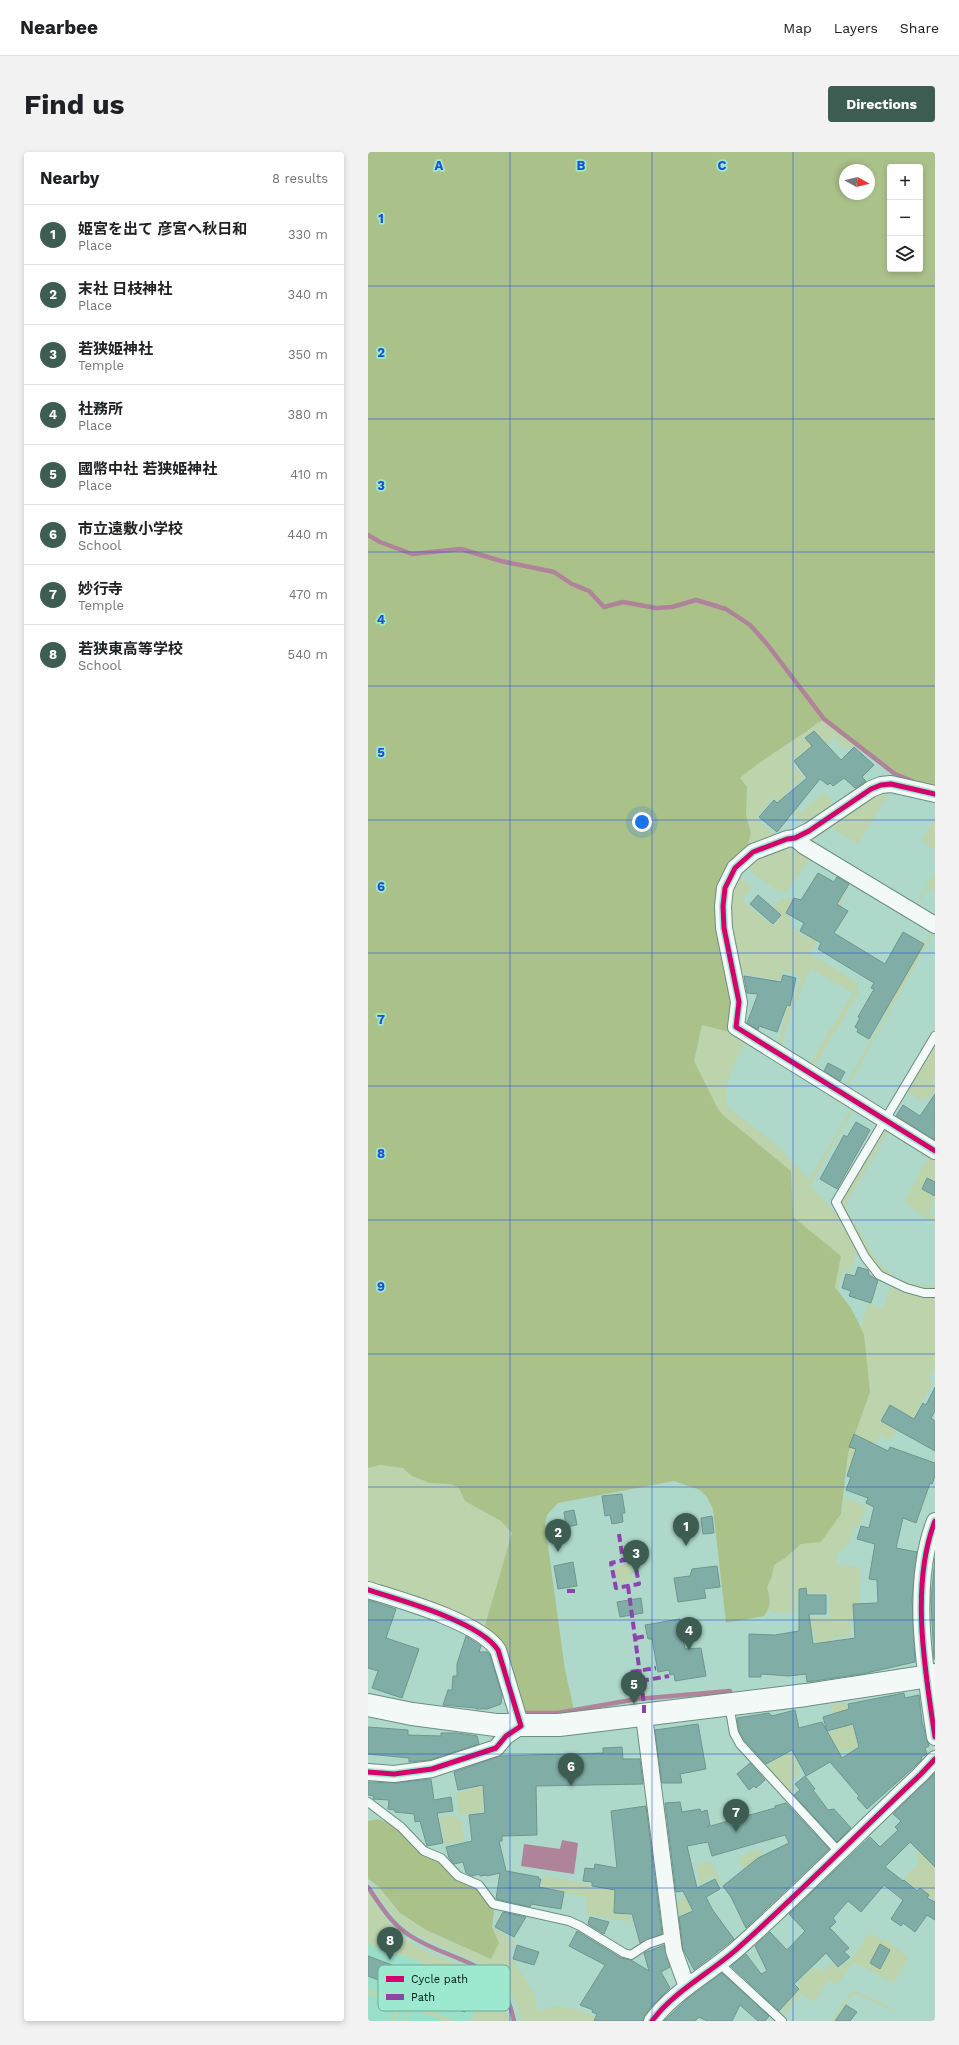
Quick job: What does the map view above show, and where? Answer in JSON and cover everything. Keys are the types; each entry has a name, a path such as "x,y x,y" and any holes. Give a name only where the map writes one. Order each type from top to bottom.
{"main road":[{"path":"368,1705 412,1714 496,1725 521,1726 579,1724 729,1705 930,1676"}],"street":[{"path":"935,794 891,784 881,785 871,789 810,831 795,838 774,843 753,852 735,868 725,888 724,928 738,1002 736,1027 886,1119 935,1151"},
{"path":"795,838 804,846 935,925"},
{"path":"935,1521 927,1548 922,1592 921,1621 930,1676 935,1737"},
{"path":"368,1590 417,1605 458,1623 493,1642 498,1650 521,1726 506,1736 496,1748 432,1769 394,1774 368,1772"},
{"path":"644,1716 674,1951 687,1987"},
{"path":"652,2021 658,2013 687,1987 720,1964 840,1853 934,1762 935,1759"}],"lane":[{"path":"935,1036 836,1202 865,1257 879,1275 906,1288 924,1293 935,1293"},
{"path":"729,1705 734,1733 740,1744 840,1853"},
{"path":"368,1802 401,1826 424,1851 441,1858 458,1876 479,1885 493,1904 569,1921 580,1926 624,1954 631,1955 648,1944 672,1936"},
{"path":"720,1964 782,2021"}],"shaded area":[{"path":"368,152 935,152 935,787 907,780 897,775 825,720 763,760 740,778 747,787 746,815 751,833 747,848 726,881 733,984 733,1033 702,1025 694,1061 718,1109 724,1116 791,1171 793,1217 841,1256 835,1287 851,1308 864,1334 870,1392 848,1453 841,1514 821,1542 801,1544 785,1558 774,1565 771,1579 767,1587 769,1605 764,1616 726,1623 713,1509 707,1497 700,1490 674,1481 558,1503 547,1515 545,1524 565,1670 574,1710 551,1713 523,1713 484,1629 512,1533 501,1521 465,1501 459,1488 450,1484 430,1483 412,1476 403,1468 380,1465 368,1468"},
{"path":"825,720 859,746 852,746 844,749 833,737 827,741 830,748 814,762 804,751 791,762 804,778 784,795 800,813 825,792 835,808 800,828 804,823 773,797 756,819 773,833 771,839 742,859 751,833 746,815 747,787 740,778 763,760"},
{"path":"889,789 935,797 935,802 890,792 858,844 831,828 810,842 915,905 935,872 935,892 928,888 915,909 805,841 857,803"},
{"path":"935,819 935,850 921,841"},
{"path":"794,844 834,873 810,859 787,892 779,892 749,870 751,862 757,857"},
{"path":"736,875 750,885 751,889 743,898 747,905 773,926 780,919 770,910 780,899 794,897 785,913 790,916 794,928 811,940 826,916 834,910 843,896 845,897 810,954 859,983 856,989 859,992 812,1070 777,1048 787,1007 791,1007 800,978 793,973 782,971 780,980 738,973 727,906","holes":["811,969 853,993 810,1063 782,1046 794,1007"]},
{"path":"935,930 847,1088 885,1111 935,1026 935,1029 885,1114 843,1089 890,1007 889,1005 932,931"},
{"path":"702,1025 733,1033 855,1107 810,1186 837,1216 857,1252 850,1273 842,1271 838,1291 835,1287 841,1256 792,1217 791,1171 724,1116 718,1109 694,1061","holes":["745,1043 852,1108 809,1179 773,1142 728,1107 728,1081 733,1066"]},
{"path":"935,1044 935,1094 921,1100 907,1092"},
{"path":"887,1128 935,1156 935,1198 929,1215 935,1219 935,1224 904,1202 928,1158 891,1132 888,1132 847,1202 847,1210 879,1263 901,1280 916,1285 935,1286 935,1290 916,1289 901,1284 888,1276 877,1266 867,1253 843,1209 842,1201"},
{"path":"892,1284 935,1296 935,1368 928,1380 933,1383 913,1417 889,1404 880,1421 896,1431 890,1441 880,1435 868,1457 867,1466 851,1461 847,1479 848,1453 870,1392 864,1334 861,1328 868,1303 883,1308"},
{"path":"380,1465 403,1468 412,1476 430,1483 450,1484 459,1488 465,1501 501,1521 512,1533 484,1629 471,1620 443,1606 413,1595 368,1582 368,1468"},
{"path":"844,1497 867,1507 858,1528 853,1527 850,1542 837,1555 836,1564 860,1567 859,1619 850,1619 851,1636 831,1638 831,1645 816,1646 814,1632 811,1632 809,1617 829,1618 830,1594 797,1592 796,1613 775,1613 768,1610 770,1600 767,1587 771,1579 774,1565 841,1514"},
{"path":"630,1564 633,1582 630,1582 629,1580 619,1584 615,1567"},
{"path":"845,1702 858,1746 849,1752 847,1750 840,1753 829,1732 838,1729 831,1705"},
{"path":"803,1749 802,1757 796,1761 801,1773 791,1781 796,1788 789,1795 765,1767 784,1755"},
{"path":"493,1781 496,1796 482,1798 483,1812 459,1815 456,1793 472,1790 472,1785"},
{"path":"454,1815 461,1821 465,1841 445,1844 440,1817"},
{"path":"378,1819 390,1823 404,1836 478,1888 494,1911 492,1927 499,1943 491,1959 426,1930 400,1913 378,1886 368,1879 368,1821"},
{"path":"562,1840 578,1843 574,1874 521,1866 524,1844 560,1849"},
{"path":"757,1849 765,1857 759,1864 755,1860 748,1867 746,1866 743,1868 739,1859"},
{"path":"919,1852 935,1867 935,1901 919,1887 917,1889 904,1878 920,1862 915,1854"},
{"path":"708,1862 712,1863 722,1885 720,1886 714,1876 700,1883 696,1866"},
{"path":"543,1876 590,1884 590,1887 601,1889 602,1885 623,1889 615,1902 613,1914 623,1915 624,1909 629,1910 630,1922 585,1914 587,1898 542,1887"},
{"path":"368,1879 400,1913 409,1920 444,1939 491,1959 499,1943 492,1927 515,1941 510,1955 536,1997 535,1999 538,2011 548,2009 547,2006 577,2009 608,2021 521,2021 515,2000 510,1992 510,1965 481,1965 428,1941 404,1926 387,1908"},
{"path":"368,1893 381,1912 407,1940 422,1949 459,1965 429,1965 368,1944"},
{"path":"685,1897 693,1912 690,1911 676,1917 674,1904"},
{"path":"368,1901 419,1963 425,1965 378,1965 378,2011 494,2011 499,2021 368,2021"},
{"path":"869,1933 882,1940 885,1939 908,1957 894,1983 854,1962 837,1985 829,1980 814,2002 801,1994 783,2016 788,2021 780,2015 786,2008 778,2001 782,1997 788,2003 801,1988 797,1984 813,1968 825,1970 831,1963 839,1970 846,1962 848,1964"},
{"path":"368,1989 378,1993 378,1997 368,1993"},
{"path":"852,1990 883,2003 899,2013 853,1993 834,2021 831,2021"},
{"path":"395,2011 398,2011 395,2021 391,2021"},
{"path":"408,2011 410,2011 407,2021 404,2021"},
{"path":"419,2011 429,2011 454,2020 446,2021"},
{"path":"475,2011 506,2011 509,2021 471,2021"}],"building":[{"path":"814,731 841,760 854,747 874,765 862,777 866,781 855,788 844,778 833,786 830,783 828,785 820,779 777,832 759,817 774,800 777,803 807,778 794,761 812,746 805,738"},
{"path":"818,873 834,882 837,877 849,884 837,904 848,911 834,933 885,964 903,932 924,944 869,1039 857,1032 858,1029 855,1027 860,1018 858,1017 874,989 871,988 874,983 818,949 821,943 800,931 804,923 786,913 794,898 801,900"},
{"path":"758,895 781,915 773,924 750,904"},
{"path":"783,975 796,978 790,1006 787,1005 777,1032 759,1026 758,1030 747,1023 758,994 747,993 744,976 781,982"},
{"path":"828,1063 845,1072 840,1081 824,1071"},
{"path":"935,1094 935,1140 896,1116 903,1105 920,1116"},
{"path":"856,1122 870,1130 837,1189 820,1179 844,1135 847,1137"},
{"path":"927,1178 935,1182 935,1196 922,1189"},
{"path":"858,1267 868,1270 869,1275 878,1280 871,1303 849,1296 851,1291 842,1288 846,1274 855,1276"},
{"path":"935,1387 935,1411 931,1418 935,1421 935,1451 881,1421 890,1405 914,1419 923,1403 926,1405"},
{"path":"854,1434 888,1451 890,1447 935,1463 935,1476 932,1484 930,1483 916,1523 903,1518 896,1548 917,1552 912,1599 915,1662 862,1674 807,1682 806,1674 789,1676 761,1674 761,1677 749,1677 749,1634 775,1635 799,1631 799,1589 806,1588 807,1595 826,1595 826,1614 809,1614 813,1644 855,1638 853,1604 878,1603 877,1580 869,1579 875,1544 857,1539 861,1526 869,1528 874,1507 866,1503 868,1498 846,1490 851,1477 847,1476 856,1449 849,1447"},
{"path":"622,1494 625,1513 622,1513 623,1522 612,1524 610,1515 605,1516 602,1496"},
{"path":"574,1510 577,1525 566,1527 564,1512"},
{"path":"712,1516 714,1533 703,1534 701,1518"},
{"path":"935,1558 935,1659 934,1659 931,1600"},
{"path":"573,1562 577,1586 558,1589 554,1566"},
{"path":"717,1566 720,1587 704,1589 706,1598 678,1602 674,1578 690,1576 692,1569"},
{"path":"641,1598 643,1613 620,1617 617,1602"},
{"path":"368,1600 396,1609 386,1638 419,1649 402,1698 372,1688 378,1671 368,1668"},
{"path":"680,1619 685,1649 701,1648 706,1676 675,1681 674,1674 670,1675 669,1670 658,1672 652,1639 648,1639 645,1625"},
{"path":"466,1636 481,1646 479,1652 487,1652 490,1655 502,1695 501,1704 487,1709 443,1705 448,1690 452,1690 453,1676 457,1676 457,1664"},
{"path":"904,1693 905,1698 919,1695 922,1722 929,1746 925,1748 927,1754 921,1757 922,1759 913,1768 867,1809 857,1798 859,1796 830,1762 806,1776 792,1750 766,1764 745,1741 739,1731 737,1718 769,1713 772,1716 795,1710 799,1728 822,1722 827,1731 823,1717 849,1709 848,1704","holes":["853,1724 859,1747 842,1758 827,1731"]},
{"path":"698,1724 706,1769 680,1774 682,1783 662,1783 655,1730"},
{"path":"368,1727 408,1730 408,1735 441,1736 441,1733 457,1733 477,1736 479,1744 430,1760 409,1762 409,1758 368,1754"},
{"path":"622,1747 623,1759 640,1759 643,1784 536,1786 537,1835 502,1836 502,1841 499,1841 506,1871 539,1877 538,1879 541,1879 539,1887 564,1892 561,1909 531,1904 530,1907 496,1899 500,1873 487,1876 480,1876 479,1874 472,1876 466,1873 463,1862 454,1864 449,1858 446,1847 472,1841 469,1815 485,1813 483,1785 458,1790 454,1772 500,1756 603,1753 603,1748"},
{"path":"750,1763 765,1780 756,1788 754,1786 749,1790 737,1774"},
{"path":"935,1773 935,1867 910,1842 885,1867 917,1891 920,1888 929,1895 927,1898 935,1902 935,1920 927,1915 915,1932 903,1923 901,1926 891,1919 903,1900 884,1885 861,1912 848,1901 833,1918 836,1922 830,1928 849,1948 844,1952 850,1957 838,1967 826,1953 794,1984 799,1989 779,2011 731,1966 746,1954 761,1974 767,1971 755,1946 770,1932 787,1950 805,1931 789,1914 870,1837 880,1847 898,1830 895,1827 901,1821 893,1814"},
{"path":"805,1776 815,1789 813,1790 828,1810 834,1809 851,1828 837,1842 794,1795 800,1790 795,1784"},
{"path":"431,1779 434,1800 451,1797 453,1811 437,1813 443,1843 427,1846 420,1821 415,1822 414,1814 395,1812 395,1810 388,1809 389,1800 373,1799 374,1796 368,1795 368,1782 395,1783"},
{"path":"680,1802 682,1812 700,1809 701,1812 707,1810 710,1825 707,1827 775,1808 775,1806 786,1803 829,1849 746,1928 731,1897 723,1886 758,1858 789,1843 785,1835 712,1856 708,1842 687,1846 697,1888 715,1879 720,1889 706,1897 712,1909 734,1939 694,1970 683,1949 679,1917 693,1911 683,1891 676,1892 665,1803"},
{"path":"646,1806 662,1934 640,1943 632,1914 614,1913 615,1890 592,1886 592,1882 583,1881 585,1868 594,1869 595,1864 617,1868 611,1811"},
{"path":"503,1912 526,1917 514,1937 495,1927"},
{"path":"590,1917 609,1922 604,1934 588,1924"},
{"path":"577,1931 621,1958 631,1960 649,1971 644,1953 664,1945 670,1967 661,1972 670,1988 653,2005 645,2015 643,2021 594,2021 597,2014 592,2012 593,2010 580,2005 605,1965 569,1946"},
{"path":"880,1944 890,1950 880,1969 870,1963"},
{"path":"517,1945 539,1952 534,1965 513,1959"},
{"path":"368,1956 392,1965 378,1965 378,1980 368,1976"},
{"path":"722,1973 769,2016 765,2021 758,2021 740,2005 732,2021 707,2021 699,2017 695,2021 664,2021 687,1999"},
{"path":"846,2005 857,2012 850,2021 835,2021"}],"waterway":[{"path":"368,535 380,542 412,554 461,549 501,561 554,572 572,584 589,591 604,607 623,602 656,608 672,607 696,600 726,609 750,625 767,644 824,719 895,774 912,781"},
{"path":"525,1713 558,1713 637,1699 730,1691"},
{"path":"368,1887 391,1919 409,1935 474,1965"},
{"path":"510,2007 514,2021"}],"marked path":[{"path":"619,1534 623,1561"},
{"path":"634,1558 639,1584 616,1588 611,1563 634,1558"},
{"path":"628,1586 644,1704 644,1716"},
{"path":"567,1591 577,1591"},
{"path":"636,1638 646,1636"},
{"path":"631,1672 656,1668"},
{"path":"641,1681 669,1676"}],"cycle path":[{"path":"935,794 891,784 881,785 871,789 809,831 795,838 787,839 753,852 735,868 725,888 723,906 724,928 739,1002 736,1027 935,1151"},
{"path":"935,1521 927,1546 921,1600 924,1657 935,1737"},
{"path":"368,1590 438,1613 475,1630 489,1640 498,1650 521,1726 506,1736 496,1748 432,1769 394,1774 368,1772"},
{"path":"652,2021 670,2001 726,1958 760,1928 935,1759"}],"place":[{"name":"姫宮を出て 彦宮へ秋日和","path":"686,1546"},
{"name":"末社 日枝神社","path":"558,1552"},
{"name":"若狭姫神社","path":"636,1573"},
{"name":"社務所","path":"689,1650"},
{"name":"國幣中社 若狭姫神社","path":"634,1704"},
{"name":"市立遠敷小学校","path":"571,1786"},
{"name":"妙行寺","path":"736,1832"},
{"name":"若狭東高等学校","path":"390,1960"}]}
